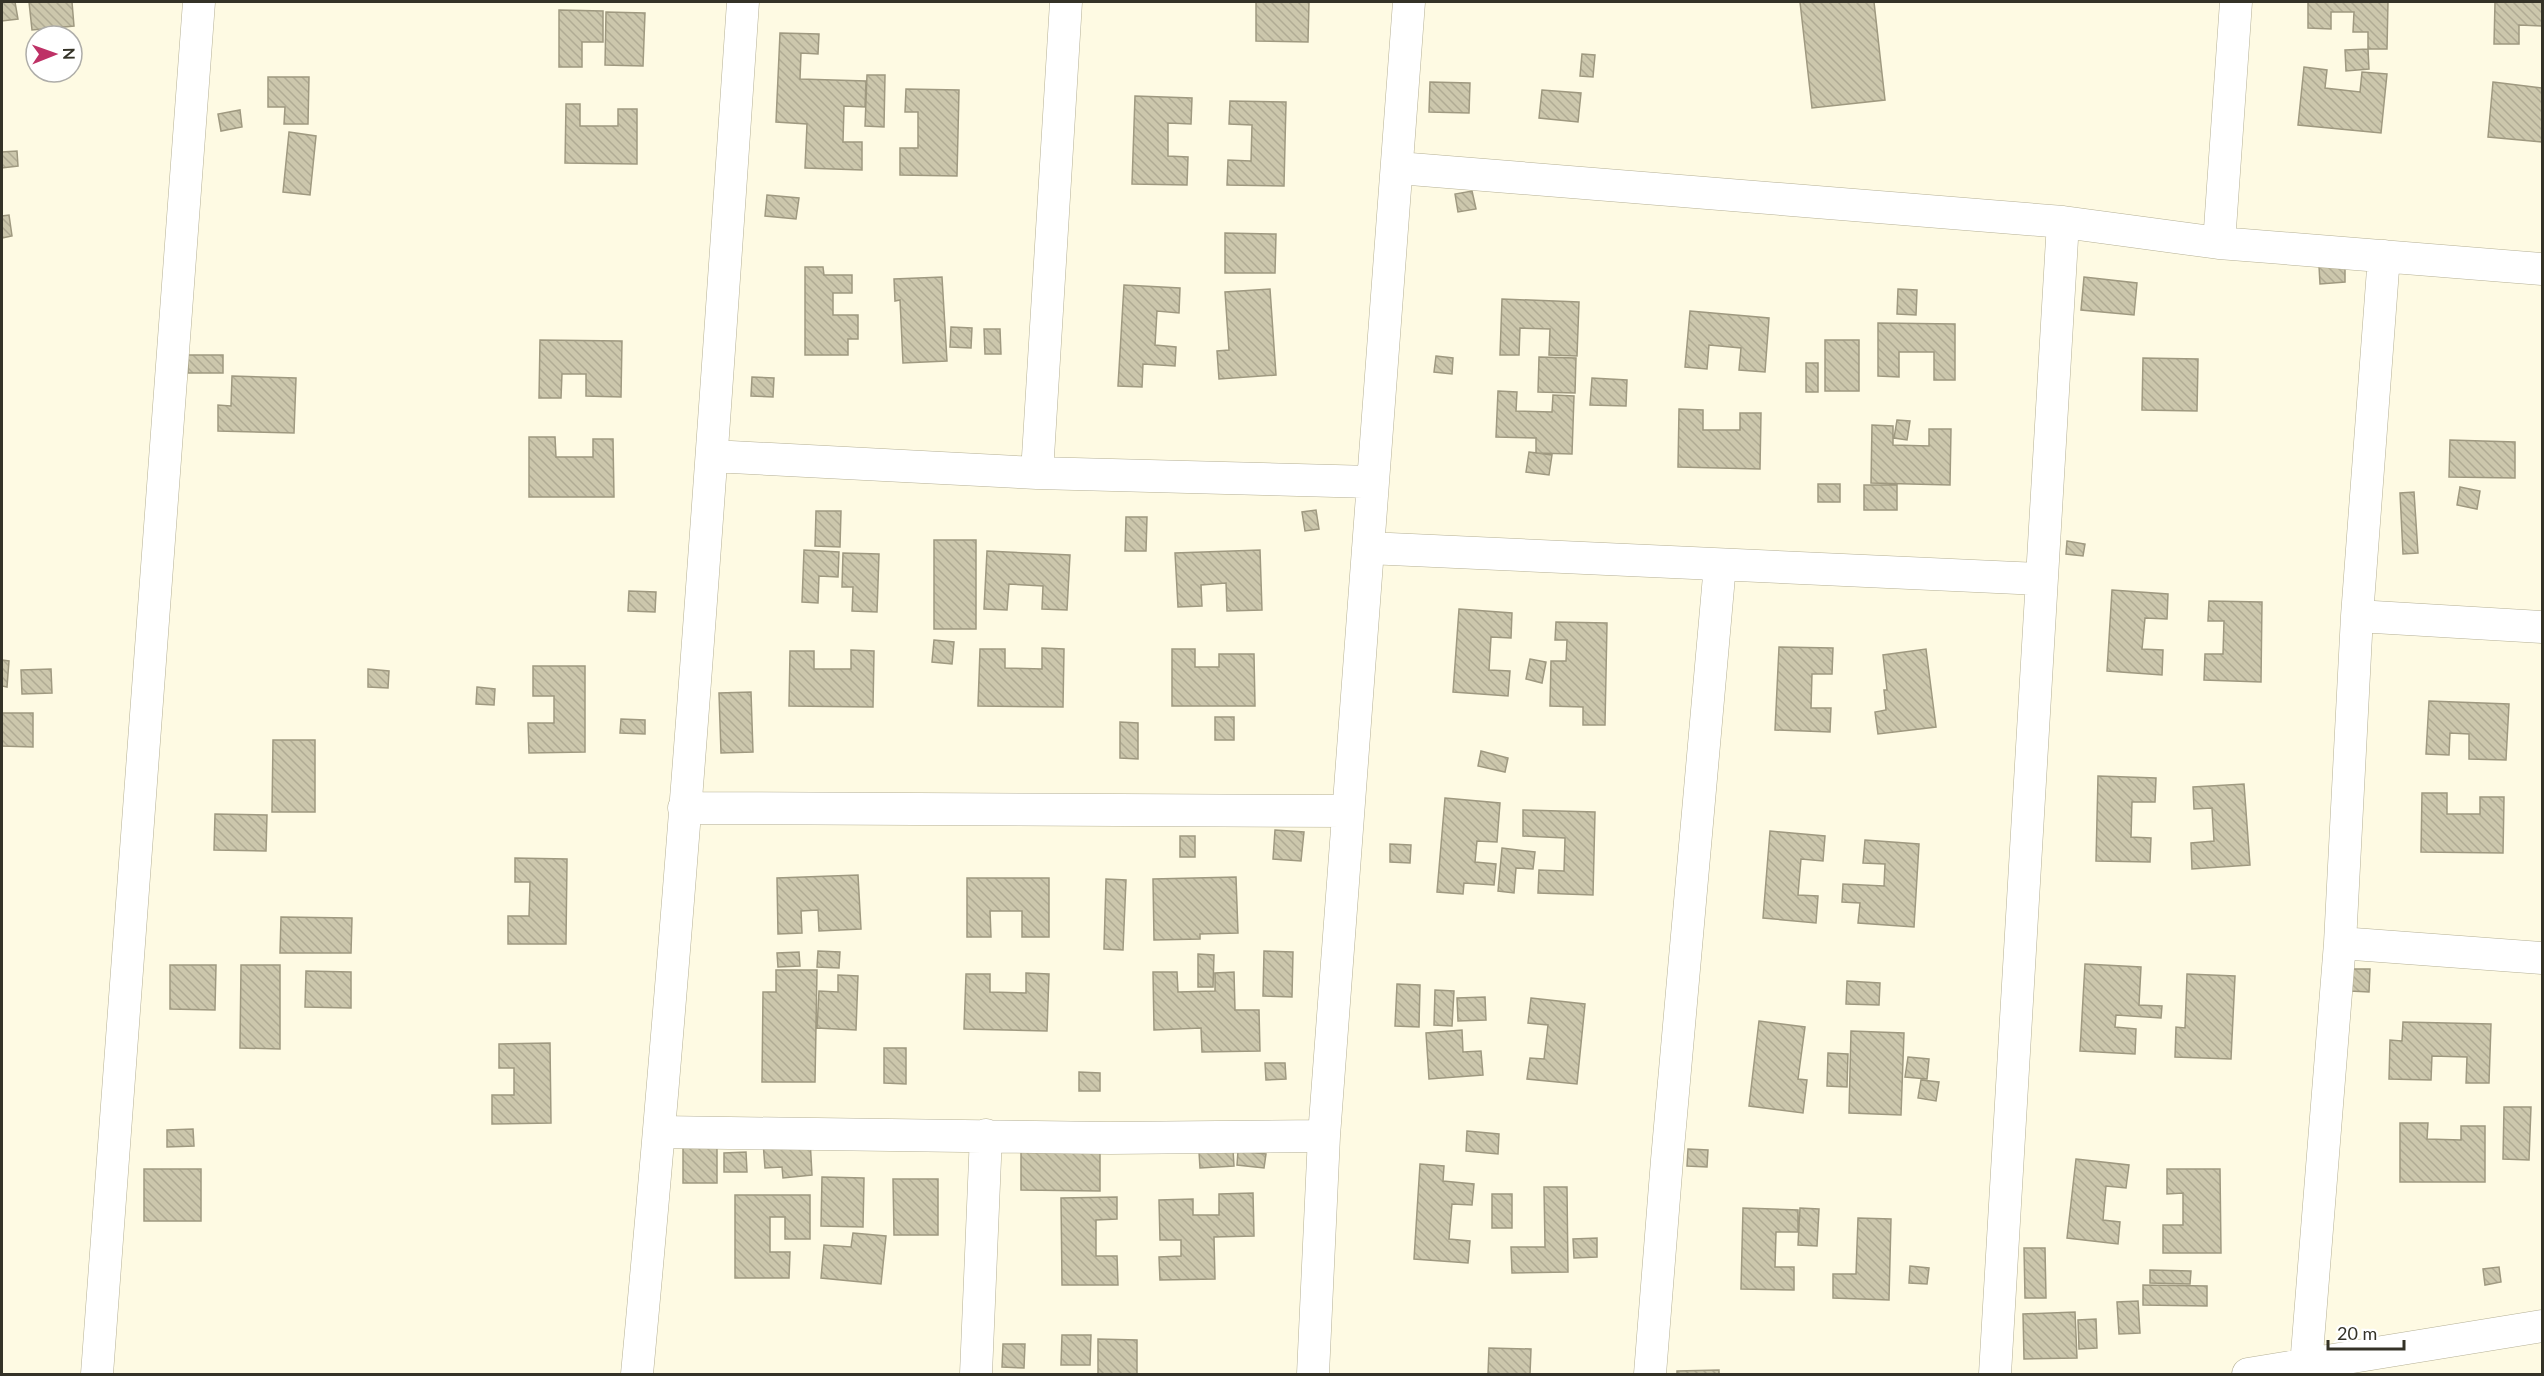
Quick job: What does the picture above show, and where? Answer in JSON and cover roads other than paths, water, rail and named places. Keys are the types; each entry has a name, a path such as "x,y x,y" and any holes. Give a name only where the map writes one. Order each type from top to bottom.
{"street":[{"path":"98,1374 199,2"},
{"path":"637,1374 660,1132 712,456 743,2"},
{"path":"1037,473 1066,2"},
{"path":"1313,1374 1324,1136 1409,2"},
{"path":"2218,243 2236,2"},
{"path":"1398,168 2063,222 2218,243 2542,269"},
{"path":"1995,1374 2040,579 2063,222"},
{"path":"2306,1365 2340,943 2357,616 2384,256"},
{"path":"712,456 1037,473 1372,482"},
{"path":"1368,548 2040,579"},
{"path":"1650,1374 1666,1160 1720,565"},
{"path":"2357,616 2542,627"},
{"path":"684,808 1347,811"},
{"path":"2340,943 2542,958"},
{"path":"660,1132 1110,1138 1324,1136"},
{"path":"976,1374 986,1135"},
{"path":"2248,1374 2542,1326"}]}
